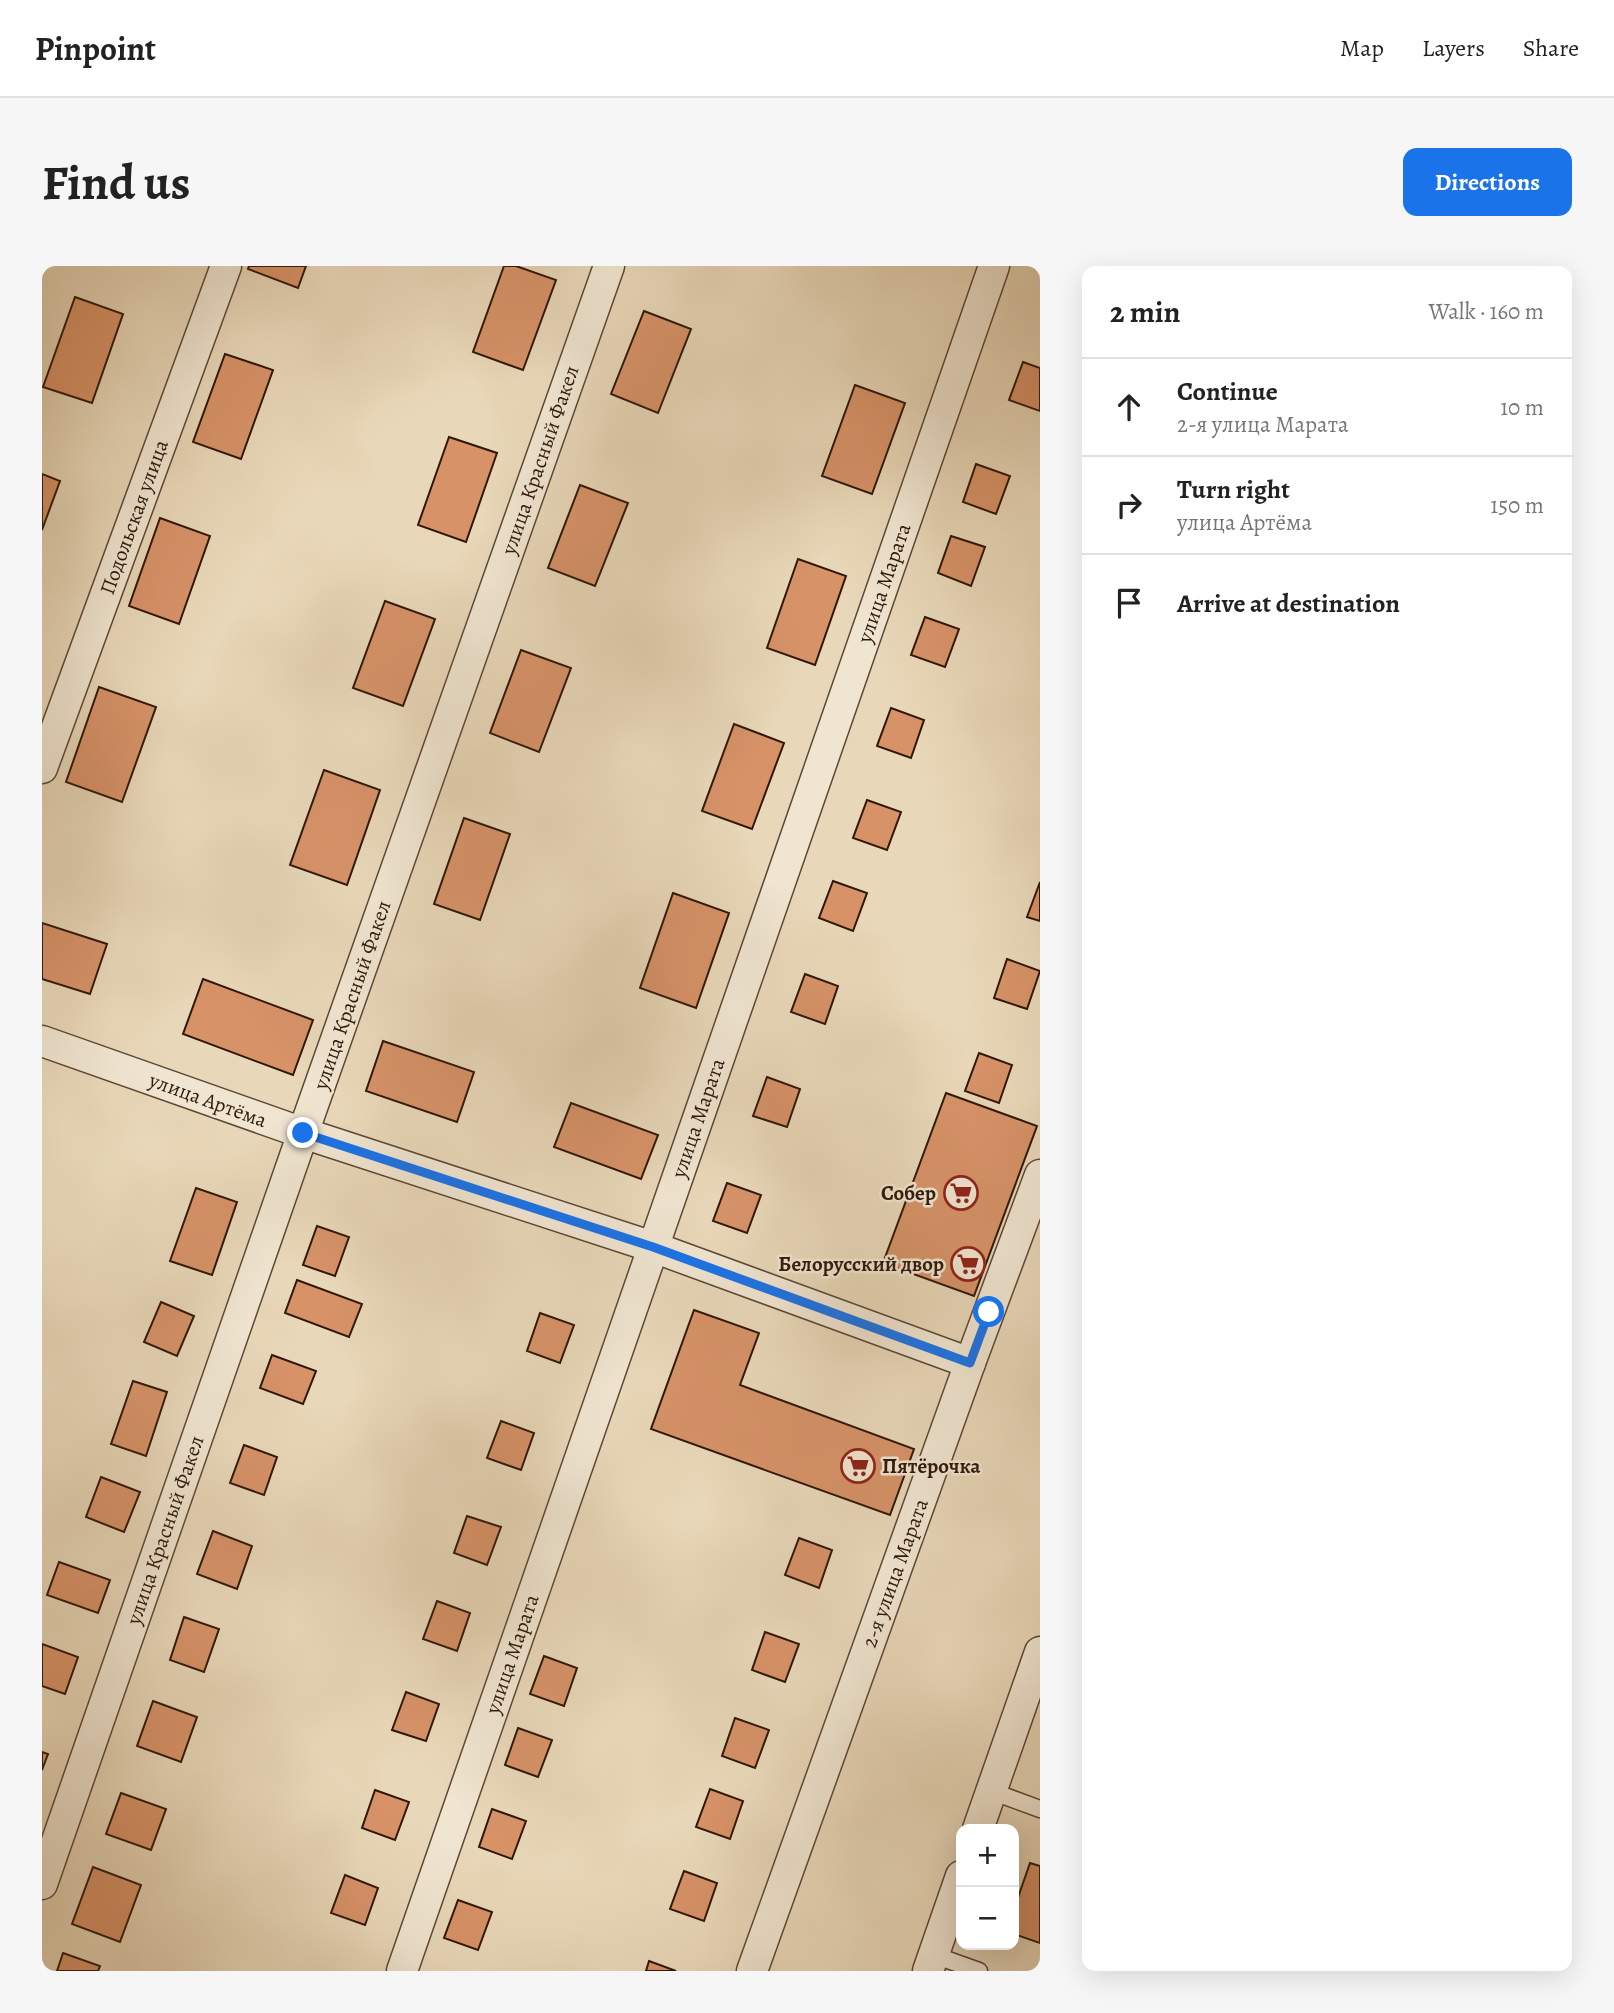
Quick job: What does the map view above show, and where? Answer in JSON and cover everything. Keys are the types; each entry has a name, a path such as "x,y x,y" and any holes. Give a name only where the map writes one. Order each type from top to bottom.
{"street":[{"name":"Подольская улица","path":"42,768 226,266"},
{"name":"улица Красный Факел","path":"42,1884 609,266"},
{"name":"улица Марата","path":"402,1971 994,266"},
{"name":"улица Артёма","path":"42,1041 303,1133 653,1247 970,1363"},
{"name":"2-я улица Марата","path":"752,1971 970,1363 1031,1219 1040,1175"},
{"path":"980,1824 1040,1653"},
{"path":"931,1963 957,1887"}],"lane":[{"path":"991,1791 1040,1809"},
{"path":"931,1963 979,1971"}],"building":[{"path":"249,266 306,266 298,288 248,269"},
{"path":"504,266 516,266 556,280 523,370 473,352"},
{"path":"75,297 123,314 92,403 43,387"},
{"path":"644,311 691,329 658,413 611,394"},
{"path":"225,354 273,370 241,459 193,442"},
{"path":"1023,362 1040,368 1040,411 1009,400"},
{"path":"855,385 905,403 872,494 822,476"},
{"path":"449,437 497,453 466,542 418,525"},
{"path":"976,464 1010,476 996,514 963,502"},
{"path":"42,474 60,481 42,530"},
{"path":"580,485 628,503 595,586 548,568"},
{"path":"160,518 210,536 179,624 129,606"},
{"path":"951,536 985,547 971,586 938,573"},
{"path":"798,559 846,576 815,665 767,648"},
{"path":"385,601 435,619 403,706 353,688"},
{"path":"925,617 959,629 945,667 911,655"},
{"path":"521,650 571,668 539,752 490,733"},
{"path":"99,687 156,707 122,802 66,782"},
{"path":"891,708 924,720 911,758 877,746"},
{"path":"734,724 784,743 752,829 702,811"},
{"path":"324,770 380,790 347,885 290,865"},
{"path":"867,800 901,812 887,850 853,838"},
{"path":"464,818 510,834 480,920 434,904"},
{"path":"833,881 867,893 853,931 819,918"},
{"path":"1040,882 1040,921 1027,917"},
{"path":"673,893 729,913 696,1008 640,988"},
{"path":"42,923 107,944 90,994 42,979"},
{"path":"1007,959 1040,971 1027,1009 994,998"},
{"path":"805,974 838,986 825,1024 791,1012"},
{"path":"203,979 313,1020 293,1075 183,1034"},
{"path":"383,1041 474,1072 457,1122 366,1091"},
{"path":"979,1053 1012,1065 999,1103 965,1091"},
{"path":"767,1077 800,1089 787,1127 753,1116"},
{"name":"Собер","path":"946,1093 1037,1126 974,1296 883,1263"},
{"path":"571,1103 658,1135 641,1179 554,1147"},
{"path":"727,1183 761,1195 747,1233 713,1221"},
{"path":"196,1188 237,1202 212,1275 170,1261"},
{"path":"317,1226 349,1237 335,1276 303,1265"},
{"path":"297,1280 362,1304 349,1337 285,1313"},
{"path":"161,1302 194,1316 177,1356 144,1342"},
{"path":"694,1310 759,1333 740,1385 914,1449 890,1515 651,1429"},
{"path":"540,1313 574,1325 560,1363 527,1351"},
{"path":"272,1355 316,1371 303,1404 260,1388"},
{"path":"133,1381 167,1392 146,1456 111,1444"},
{"path":"501,1421 534,1433 521,1470 487,1458"},
{"path":"244,1445 277,1457 264,1495 230,1483"},
{"path":"101,1477 140,1492 124,1532 86,1517"},
{"path":"467,1516 501,1527 487,1565 454,1553"},
{"path":"213,1531 252,1546 237,1589 197,1574"},
{"path":"799,1538 832,1550 819,1588 785,1575"},
{"path":"59,1562 110,1580 98,1613 47,1595"},
{"path":"437,1601 470,1613 457,1651 423,1639"},
{"path":"184,1617 219,1629 204,1672 170,1660"},
{"path":"765,1632 799,1644 785,1682 752,1670"},
{"path":"42,1644 78,1657 65,1694 42,1686"},
{"path":"544,1656 577,1668 564,1706 530,1694"},
{"path":"406,1692 439,1704 426,1741 392,1730"},
{"path":"153,1701 197,1717 181,1762 137,1746"},
{"path":"735,1718 769,1730 755,1768 722,1756"},
{"path":"518,1728 552,1740 538,1777 505,1765"},
{"path":"42,1752 48,1754 42,1770"},
{"path":"710,1789 743,1801 730,1839 696,1827"},
{"path":"375,1790 409,1802 395,1840 362,1828"},
{"path":"121,1793 166,1809 151,1850 106,1834"},
{"path":"492,1809 526,1821 512,1859 479,1847"},
{"path":"1030,1863 1040,1866 1040,1943 1019,1936 1019,1895"},
{"path":"93,1867 141,1885 120,1942 72,1924"},
{"path":"684,1871 717,1883 704,1921 670,1909"},
{"path":"345,1875 378,1888 365,1925 331,1913"},
{"path":"458,1900 492,1912 478,1950 444,1938"},
{"path":"63,1953 100,1966 98,1971 57,1971"},
{"path":"649,1961 676,1971 646,1971"}],"place":[{"name":"Собер","path":"961,1193"},
{"name":"Белорусский двор","path":"968,1264"},
{"name":"Пятёрочка","path":"858,1466"}],"route":[{"path":"303,1133 653,1247 970,1363 989,1312"}]}
